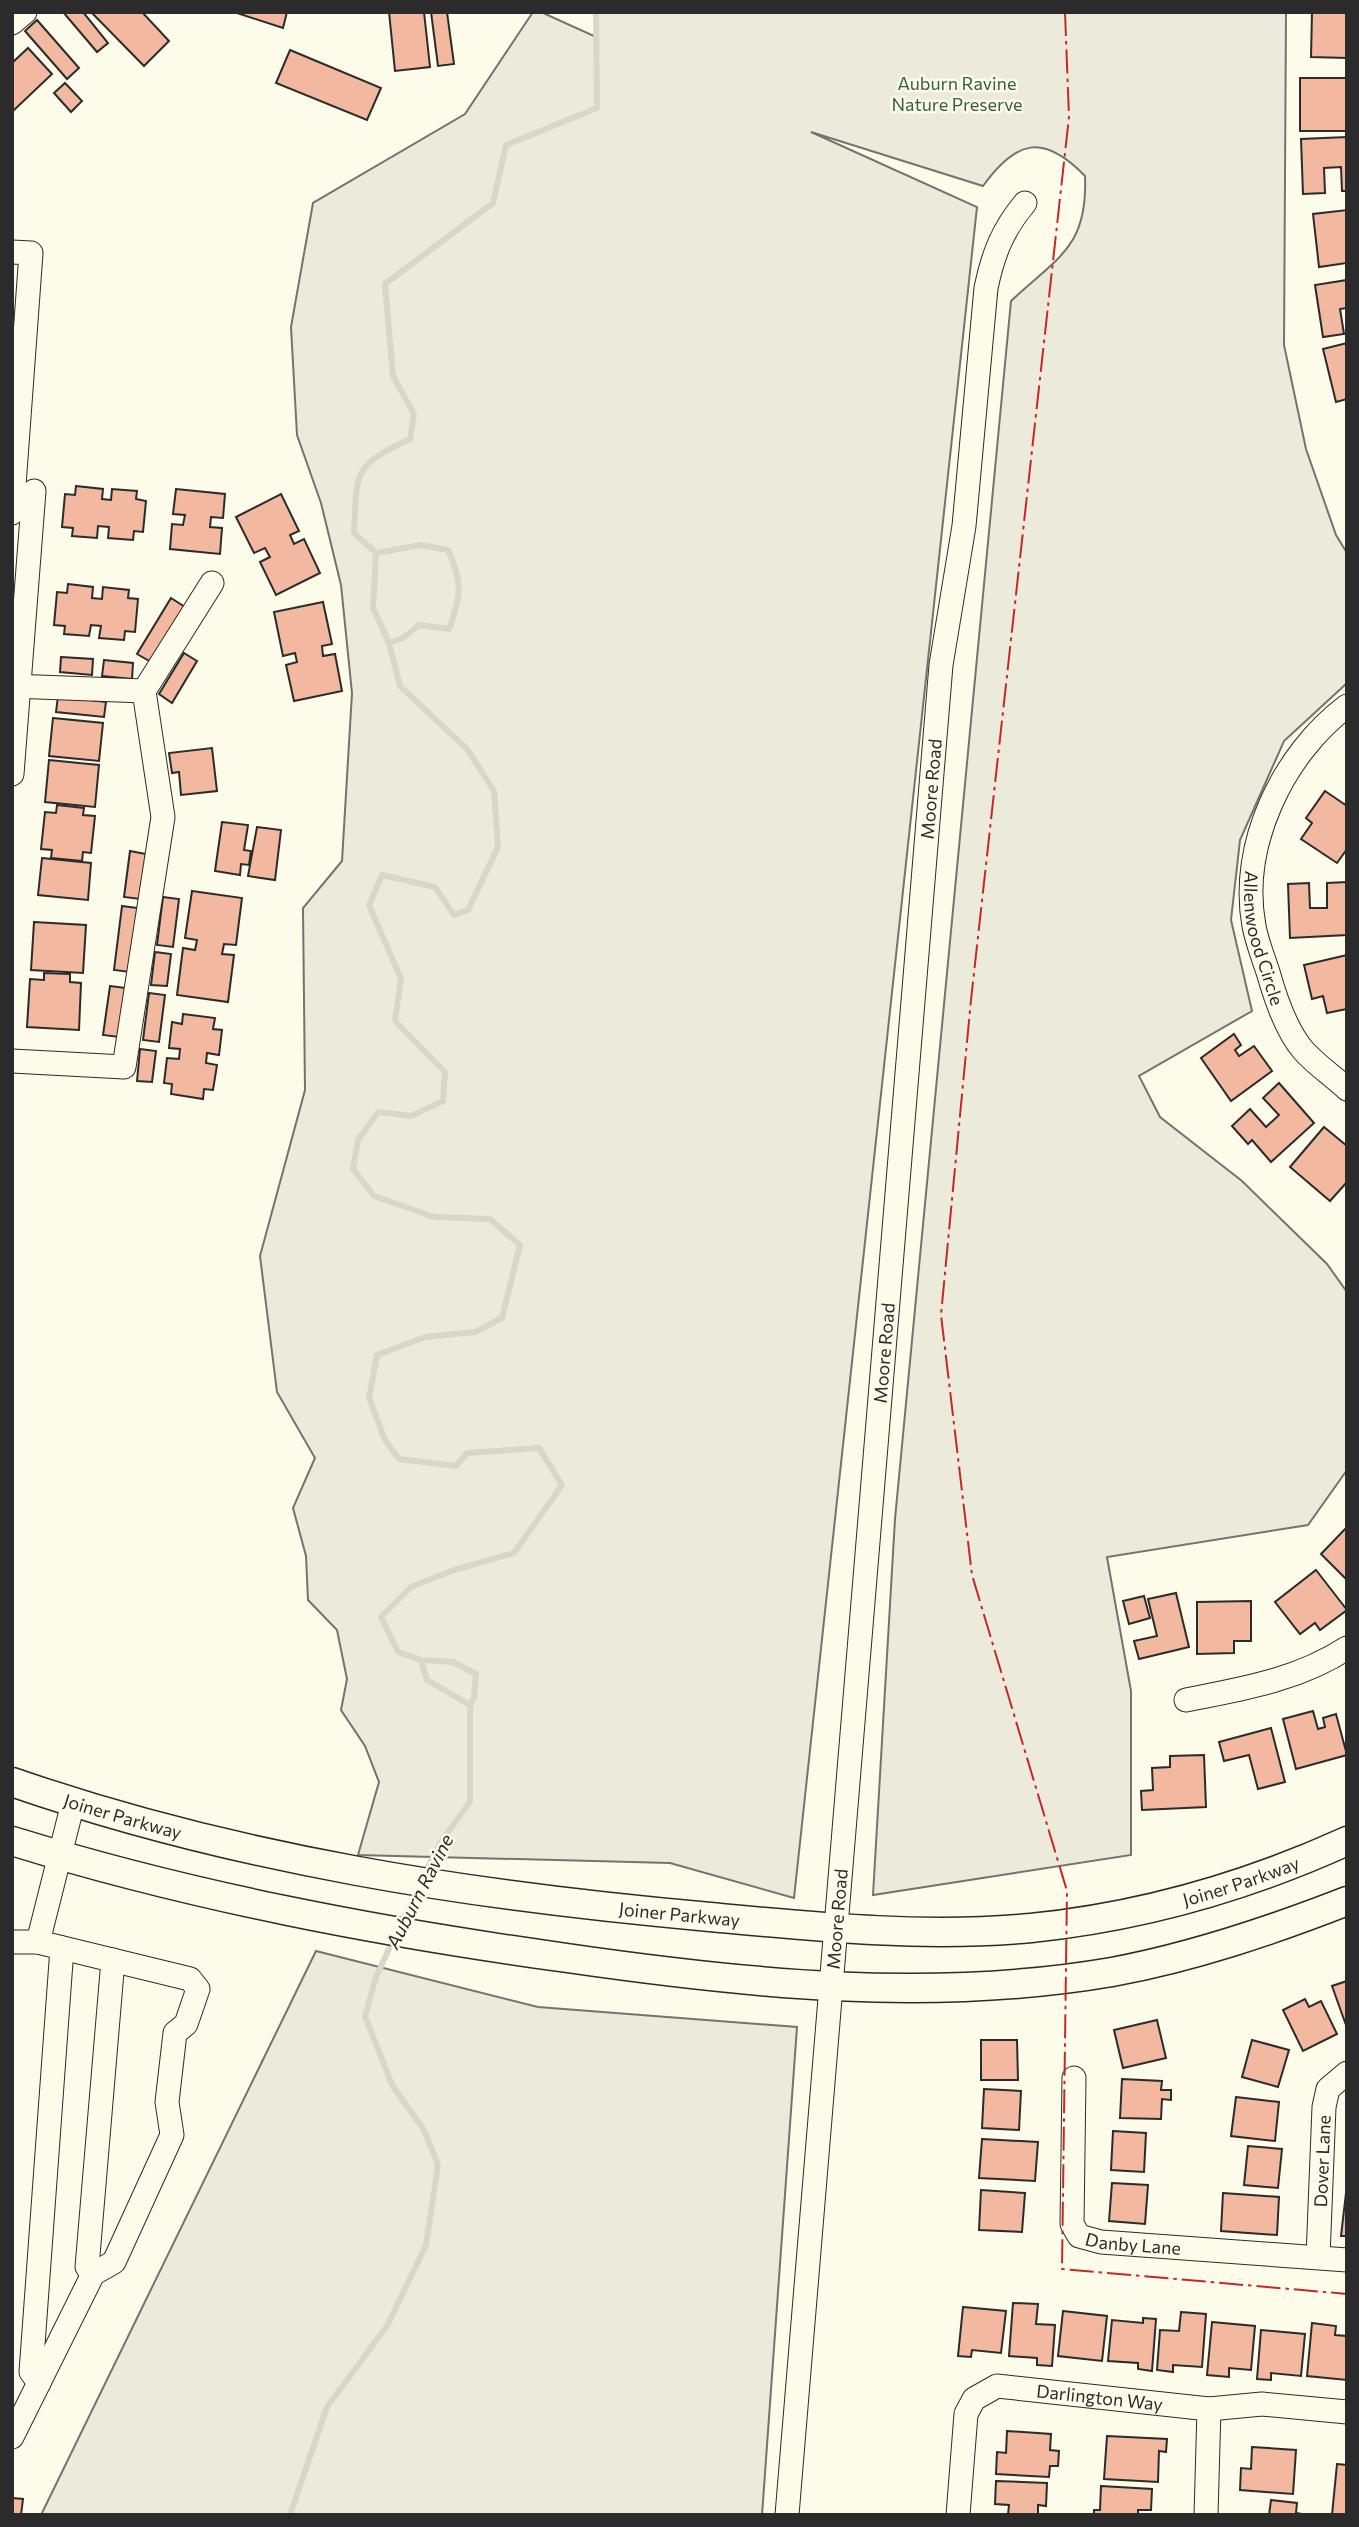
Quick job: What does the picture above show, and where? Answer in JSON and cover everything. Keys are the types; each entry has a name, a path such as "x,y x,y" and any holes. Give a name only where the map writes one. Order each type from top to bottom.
{"main road":[{"name":"Joiner Parkway","path":"12,1782 74,1803 217,1843 343,1869 483,1893 835,1928 985,1931 1106,1916 1153,1908 1219,1889 1347,1841"},
{"path":"12,1841 203,1894 329,1921 463,1944 650,1970 830,1986 984,1987 1112,1972 1222,1947 1347,1901"}],"street":[{"path":"12,23 25,12"},
{"name":"Moore Road","path":"787,2515 941,665 964,526 986,288 993,253 1007,224 1025,202"},
{"path":"12,252 32,253 12,513"},
{"path":"12,774 16,686 34,491"},
{"path":"12,1061 124,1067 163,817 144,691 212,583"},
{"path":"16,686 144,691"},
{"name":"Allenwood Circle","path":"1347,706 1326,722 1294,761 1268,809 1254,868 1254,925 1275,998 1302,1049 1347,1088"},
{"path":"1186,1700 1269,1683 1326,1662 1347,1648"},
{"path":"38,1942 58,1855 74,1803"},
{"path":"12,1942 38,1942 190,1979 198,1989 186,2024 174,2033 167,2102 172,2135 114,2262 93,2274 12,2437"},
{"path":"39,2383 31,2372 62,1948"},
{"path":"93,2274 87,2267 113,1960"},
{"name":"Dover Lane","path":"1318,2257 1324,2107 1328,2089 1347,2073"},
{"name":"Danby Lane","path":"1074,2078 1072,2224 1079,2236 1101,2242 1347,2260"},
{"name":"Darlington Way","path":"958,2515 966,2414 974,2399 997,2386 1209,2409 1262,2404 1347,2412"},
{"path":"1206,2515 1209,2409"}],"green space":[{"name":"Auburn Ravine Nature Preserve","path":"533,12 541,12 596,37 596,12 1286,12 1284,345 1306,449 1336,535 1347,553 1347,683 1284,741 1240,840 1231,920 1252,1011 1139,1076 1160,1117 1242,1181 1327,1264 1347,1292 1347,1470 1308,1525 1107,1557 1131,1691 1131,1855 873,1895 895,1519 1011,301 1067,249 1081,219 1085,200 1085,176 1056,153 1043,148 1031,148 1019,151 1007,159 983,186 811,132 977,207 794,1898 670,1863 358,1855 379,1782 365,1746 341,1710 347,1679 337,1630 308,1600 306,1556 293,1508 315,1458 277,1392 260,1256 305,1090 303,908 342,861 352,693 341,585 321,503 297,435 291,327 313,203 465,114"},
{"path":"316,1951 538,2007 797,2027 762,2515 41,2515"}],"building":[{"path":"63,12 83,12 108,43 97,52"},
{"path":"91,12 142,12 169,41 144,66"},
{"path":"234,12 287,12 283,28"},
{"path":"389,12 424,12 430,67 395,71"},
{"path":"431,12 447,12 454,64 438,66"},
{"path":"1312,12 1347,12 1347,58 1311,57"},
{"path":"37,20 79,68 67,79 25,31"},
{"path":"28,48 52,74 12,112 12,63"},
{"path":"290,50 381,88 367,120 276,83"},
{"path":"1300,78 1347,78 1347,131 1300,131"},
{"path":"65,83 82,101 71,112 54,93"},
{"path":"1347,137 1347,191 1342,191 1341,167 1324,168 1325,193 1303,194 1301,139"},
{"path":"1347,210 1347,263 1319,267 1313,214"},
{"path":"1347,280 1347,308 1340,309 1344,334 1323,337 1315,285"},
{"path":"1347,343 1347,399 1336,402 1323,349"},
{"path":"76,486 103,489 102,499 111,500 112,489 137,491 136,499 146,501 143,532 134,531 133,540 108,538 109,527 98,526 97,538 72,536 73,528 62,527 65,494 75,495"},
{"path":"176,489 225,494 223,518 211,517 210,527 222,528 220,554 170,549 172,524 183,525 185,515 173,514"},
{"path":"281,494 299,531 290,535 294,544 304,539 320,573 276,595 260,562 270,557 265,548 254,553 236,517"},
{"path":"68,584 93,587 92,598 102,599 103,587 129,590 128,598 138,599 135,632 125,631 124,640 99,638 101,626 91,625 89,636 64,634 65,626 54,625 57,592 67,593"},
{"path":"171,598 185,607 151,662 137,654"},
{"path":"323,602 332,644 322,646 323,656 335,654 342,691 294,701 286,665 297,662 295,653 283,656 274,612"},
{"path":"184,653 197,661 172,703 159,694"},
{"path":"61,657 93,659 92,675 60,672"},
{"path":"104,660 133,663 132,679 102,676"},
{"path":"58,696 106,702 104,717 56,712"},
{"path":"53,718 103,723 99,761 49,756"},
{"path":"212,748 217,791 181,795 179,772 172,773 169,753"},
{"path":"49,760 99,765 95,807 45,802"},
{"path":"1325,791 1347,806 1347,849 1337,863 1301,839 1312,823 1306,818"},
{"path":"57,805 84,808 83,815 95,816 91,853 83,852 82,861 51,858 52,850 41,849 45,812 56,813"},
{"path":"222,822 248,825 244,850 251,851 249,865 241,864 240,875 215,871"},
{"path":"257,827 281,830 275,880 248,876"},
{"path":"130,851 146,854 140,899 124,897"},
{"path":"42,858 91,863 88,900 38,895"},
{"path":"1347,882 1347,935 1290,938 1288,884 1309,883 1310,908 1327,908 1327,883"},
{"path":"192,891 242,898 236,945 224,944 222,954 234,955 228,1002 177,995 183,948 195,950 197,940 185,938"},
{"path":"163,897 179,899 173,947 157,945"},
{"path":"122,906 138,908 130,972 114,970"},
{"path":"34,922 86,925 83,973 31,970"},
{"path":"155,952 171,954 167,986 151,985"},
{"path":"1347,955 1347,1009 1327,1013 1323,996 1312,999 1304,965"},
{"path":"44,973 70,974 70,982 81,983 79,1030 27,1027 30,979 44,980"},
{"path":"110,986 126,988 119,1037 103,1035"},
{"path":"149,993 165,995 159,1042 143,1040"},
{"path":"183,1014 215,1018 213,1029 222,1030 219,1055 207,1053 206,1063 217,1065 213,1090 204,1089 203,1099 171,1094 172,1084 164,1083 167,1058 179,1059 180,1049 169,1048 172,1022 182,1024"},
{"path":"1234,1034 1241,1045 1235,1050 1239,1056 1254,1046 1272,1071 1231,1101 1201,1058"},
{"path":"140,1049 156,1051 152,1082 137,1081"},
{"path":"1279,1083 1314,1123 1271,1162 1252,1140 1248,1144 1232,1126 1250,1109 1266,1127 1279,1115 1263,1098"},
{"path":"1324,1127 1347,1146 1347,1182 1330,1201 1290,1167"},
{"path":"1347,1527 1347,1580 1321,1554"},
{"path":"1316,1570 1347,1610 1320,1630 1315,1623 1300,1634 1275,1602"},
{"path":"1176,1593 1189,1647 1139,1659 1134,1641 1157,1636 1148,1599"},
{"path":"1144,1596 1150,1618 1129,1624 1123,1601"},
{"path":"1251,1601 1251,1641 1234,1641 1234,1653 1197,1654 1197,1602"},
{"path":"1313,1711 1318,1729 1325,1727 1323,1718 1336,1714 1347,1755 1296,1769 1283,1719"},
{"path":"1271,1728 1285,1782 1258,1789 1249,1755 1224,1761 1219,1742"},
{"path":"1204,1755 1206,1807 1142,1810 1141,1791 1153,1790 1152,1768 1170,1767 1170,1756"},
{"path":"1347,1981 1347,2028 1332,1986"},
{"path":"1305,1999 1309,2007 1321,2001 1337,2034 1303,2051 1283,2010"},
{"path":"1157,2020 1166,2058 1123,2068 1114,2030"},
{"path":"981,2040 1017,2040 1018,2080 981,2080"},
{"path":"1252,2040 1289,2050 1278,2087 1242,2077"},
{"path":"1122,2079 1162,2081 1161,2090 1171,2090 1171,2100 1162,2099 1161,2119 1120,2118"},
{"path":"984,2089 1021,2091 1019,2130 982,2128"},
{"path":"1236,2097 1279,2102 1275,2141 1231,2136"},
{"path":"1113,2131 1146,2133 1144,2172 1111,2170"},
{"path":"982,2139 1038,2142 1035,2181 979,2178"},
{"path":"1248,2146 1282,2149 1278,2188 1244,2185"},
{"path":"1112,2183 1148,2185 1145,2224 1109,2221"},
{"path":"981,2190 1025,2193 1022,2232 979,2230"},
{"path":"1223,2193 1279,2197 1277,2235 1221,2231"},
{"path":"1346,2193 1347,2236 1341,2236"},
{"path":"1013,2303 1038,2304 1036,2324 1055,2325 1052,2366 1037,2365 1037,2358 1009,2356"},
{"path":"963,2307 1006,2311 1001,2353 972,2350 971,2357 958,2356"},
{"path":"1063,2311 1107,2316 1102,2361 1058,2356"},
{"path":"1181,2312 1206,2314 1202,2367 1173,2365 1173,2372 1157,2370 1160,2330 1179,2331"},
{"path":"1143,2318 1156,2319 1152,2371 1138,2369 1138,2363 1108,2361 1112,2320 1143,2323"},
{"path":"1212,2322 1255,2326 1251,2370 1229,2368 1229,2377 1207,2375"},
{"path":"1312,2323 1336,2326 1335,2335 1347,2336 1347,2380 1307,2376"},
{"path":"1261,2330 1305,2334 1301,2376 1271,2373 1271,2380 1257,2379"},
{"path":"1007,2431 1051,2434 1050,2450 1059,2451 1058,2466 1050,2466 1049,2477 996,2474 997,2452 1006,2453"},
{"path":"1107,2436 1167,2439 1166,2452 1159,2451 1158,2482 1104,2479"},
{"path":"1252,2447 1296,2450 1293,2494 1240,2490 1241,2468 1251,2469"},
{"path":"1337,2464 1347,2465 1347,2515 1332,2515"},
{"path":"996,2481 1047,2483 1046,2506 1038,2505 1038,2515 1008,2515 1009,2505 995,2504"},
{"path":"1101,2486 1152,2489 1151,2510 1138,2510 1138,2515 1094,2515 1094,2510 1100,2510"},
{"path":"12,2498 23,2499 21,2515 12,2515"},
{"path":"1271,2500 1297,2503 1296,2513 1308,2515 1269,2515"}],"waterway":[{"name":"Auburn Ravine","path":"425,1873 440,1843 470,1802 470,1705 427,1680 421,1660 398,1652 381,1617 411,1587 454,1570 514,1553 562,1485 539,1448 467,1453 456,1466 399,1459 385,1440 369,1398 377,1355 425,1337 475,1332 502,1318 520,1245 490,1219 434,1217 374,1196 353,1169 358,1140 378,1112 411,1116 443,1101 445,1072 395,1021 401,979 369,905 382,875 435,887 454,915 468,910 498,847 494,791 467,749 400,686 389,643 373,608 376,553 354,533 356,496 361,473 368,465 391,448 410,439 414,414 393,376 385,284 493,203 506,145 597,108 596,12"},
{"path":"376,553 421,545 448,550 458,580 458,598 449,629 419,625 403,638 389,643"},
{"path":"421,1660 453,1662 476,1674 474,1697 470,1705"},
{"name":"Auburn Ravine","path":"401,1924 418,1889"},
{"name":"Auburn Ravine","path":"290,2515 327,2407 387,2326 426,2245 438,2165 424,2130 392,2085 365,2016 376,1977 393,1940"}],"power":[{"path":"1065,12 1069,117 971,1000 941,1315 972,1575 1067,1891 1062,2269 1347,2294"}]}
